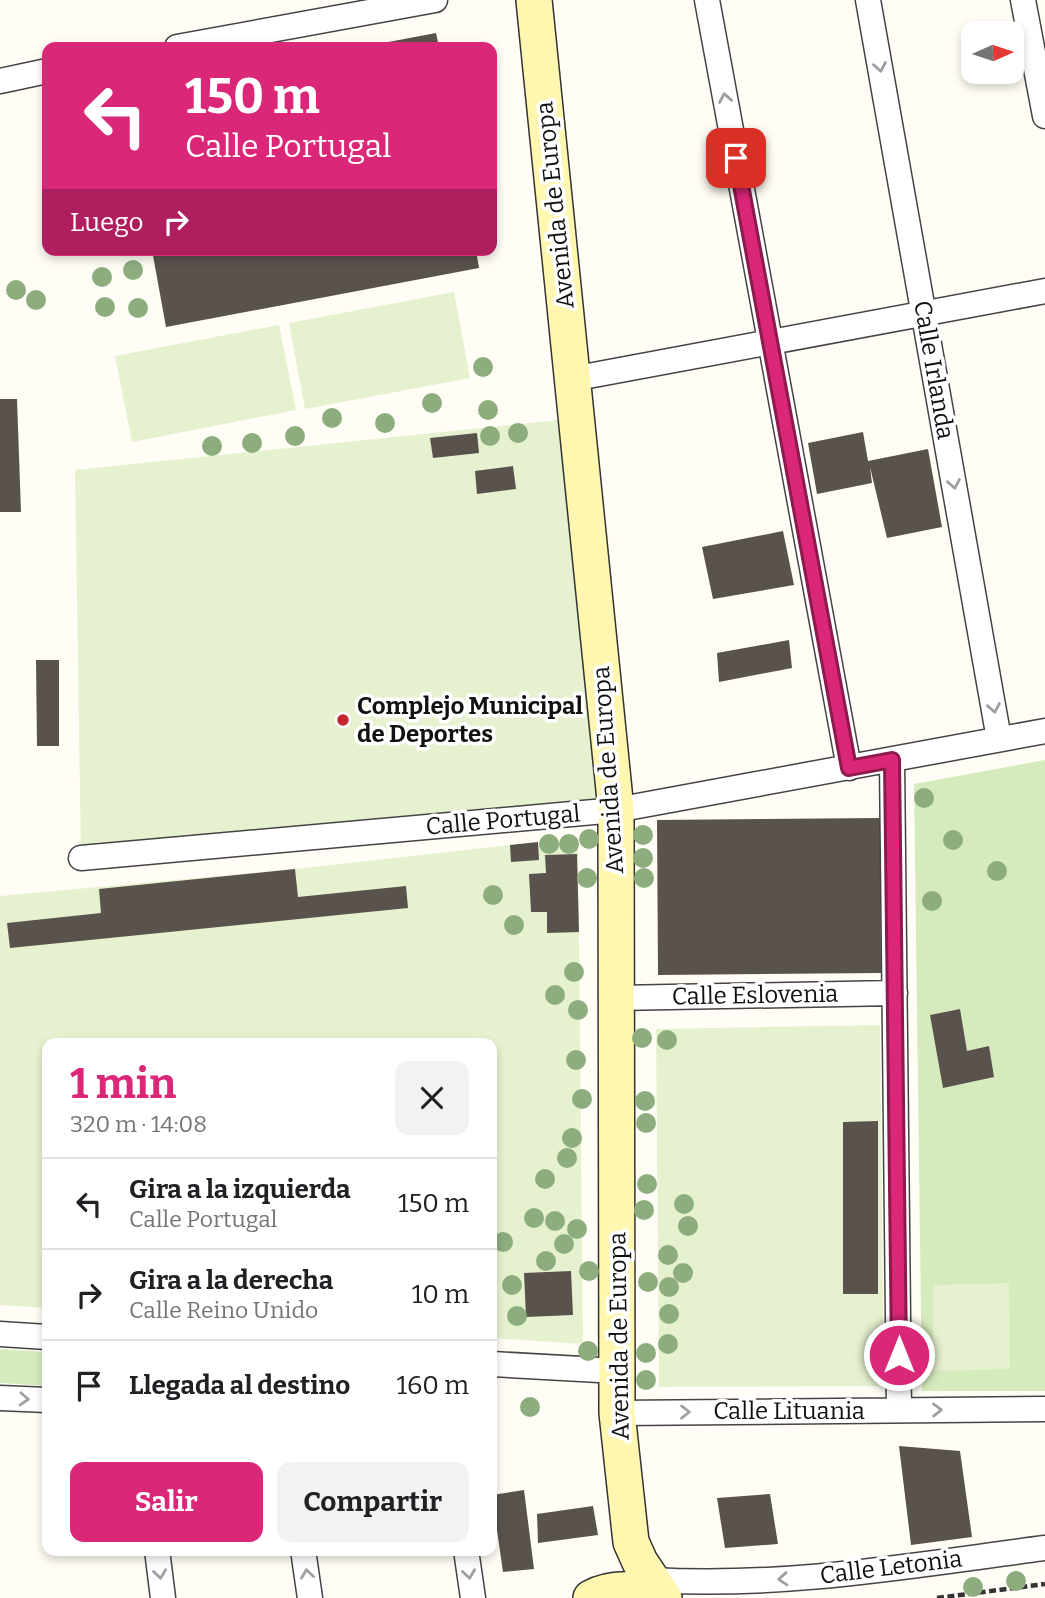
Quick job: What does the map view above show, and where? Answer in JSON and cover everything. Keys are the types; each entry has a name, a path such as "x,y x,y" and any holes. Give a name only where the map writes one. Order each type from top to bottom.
{"street":[{"path":"204,42 435,0"},
{"name":"Avenida de Europa","path":"534,0 616,810 617,1413 631,1542 625,1565 616,1579 595,1596"},
{"path":"707,0 849,768"},
{"name":"Calle Irlanda","path":"868,0 999,739"},
{"path":"1023,0 1045,116"},
{"path":"0,81 42,72"},
{"path":"572,379 1045,291"},
{"name":"Calle Portugal","path":"81,858 616,810 1045,731"},
{"path":"892,760 899,1410"},
{"name":"Calle Eslovenia","path":"616,998 895,993"},
{"path":"0,1334 42,1337"},
{"path":"497,1364 617,1371"},
{"path":"0,1398 42,1400"},
{"name":"Calle Lituania","path":"617,1413 1045,1409"},
{"name":"Avenida de Europa","path":"631,1542 658,1592"},
{"name":"Calle Letonia","path":"658,1592 696,1583 825,1576 1045,1548"},
{"path":"158,1556 163,1598"},
{"path":"304,1556 310,1598"},
{"path":"467,1556 473,1598"},
{"path":"595,1596 626,1589 653,1594 658,1592"}],"path":[{"path":"937,1598 1045,1584"}],"green space":[{"path":"454,292 470,378 305,409 289,323"},
{"path":"279,325 296,410 132,442 115,356"},
{"name":"Complejo Municipal de Deportes","path":"577,418 616,810 81,858 75,470"},
{"path":"1045,760 1045,1391 922,1391 914,784"},
{"path":"578,840 583,1344 497,1338 497,1038 42,1038 42,1308 0,1305 0,896 295,869"},
{"path":"880,1025 884,1386 659,1387 656,1029"},
{"path":"1009,1283 1010,1369 933,1371 933,1285"},
{"path":"0,1349 42,1352 42,1386 0,1383"}],"building":[{"path":"436,33 438,42 388,42"},
{"path":"153,256 477,256 479,268 166,327"},
{"path":"0,399 17,399 21,512 0,512"},
{"path":"863,432 868,461 928,449 942,527 887,538 870,467 872,483 817,494 808,443"},
{"path":"477,433 479,453 433,458 430,438"},
{"path":"513,466 516,489 477,494 475,471"},
{"path":"783,531 794,585 713,599 702,547"},
{"path":"789,640 792,668 719,682 717,653"},
{"path":"36,660 59,660 59,746 37,746"},
{"path":"880,818 881,973 658,975 657,820"},
{"path":"538,842 539,860 511,862 510,845"},
{"path":"577,854 579,932 547,933 547,912 531,912 529,874 546,873 545,855"},
{"path":"295,869 298,897 406,886 408,908 10,948 7,923 101,913 99,889"},
{"path":"960,1009 967,1051 989,1046 994,1077 943,1088 930,1015"},
{"path":"878,1121 878,1294 843,1294 843,1122"},
{"path":"571,1271 573,1315 526,1317 524,1273"},
{"path":"899,1446 960,1451 972,1537 911,1545"},
{"path":"524,1490 534,1569 503,1572 497,1530 497,1494"},
{"path":"770,1494 778,1544 725,1548 717,1498"},
{"path":"593,1506 598,1535 538,1543 537,1514"}],"place":[{"name":"Complejo Municipal de Deportes","path":"343,720"}],"route":[{"path":"736,158 849,768 892,760 899,1355"}]}
